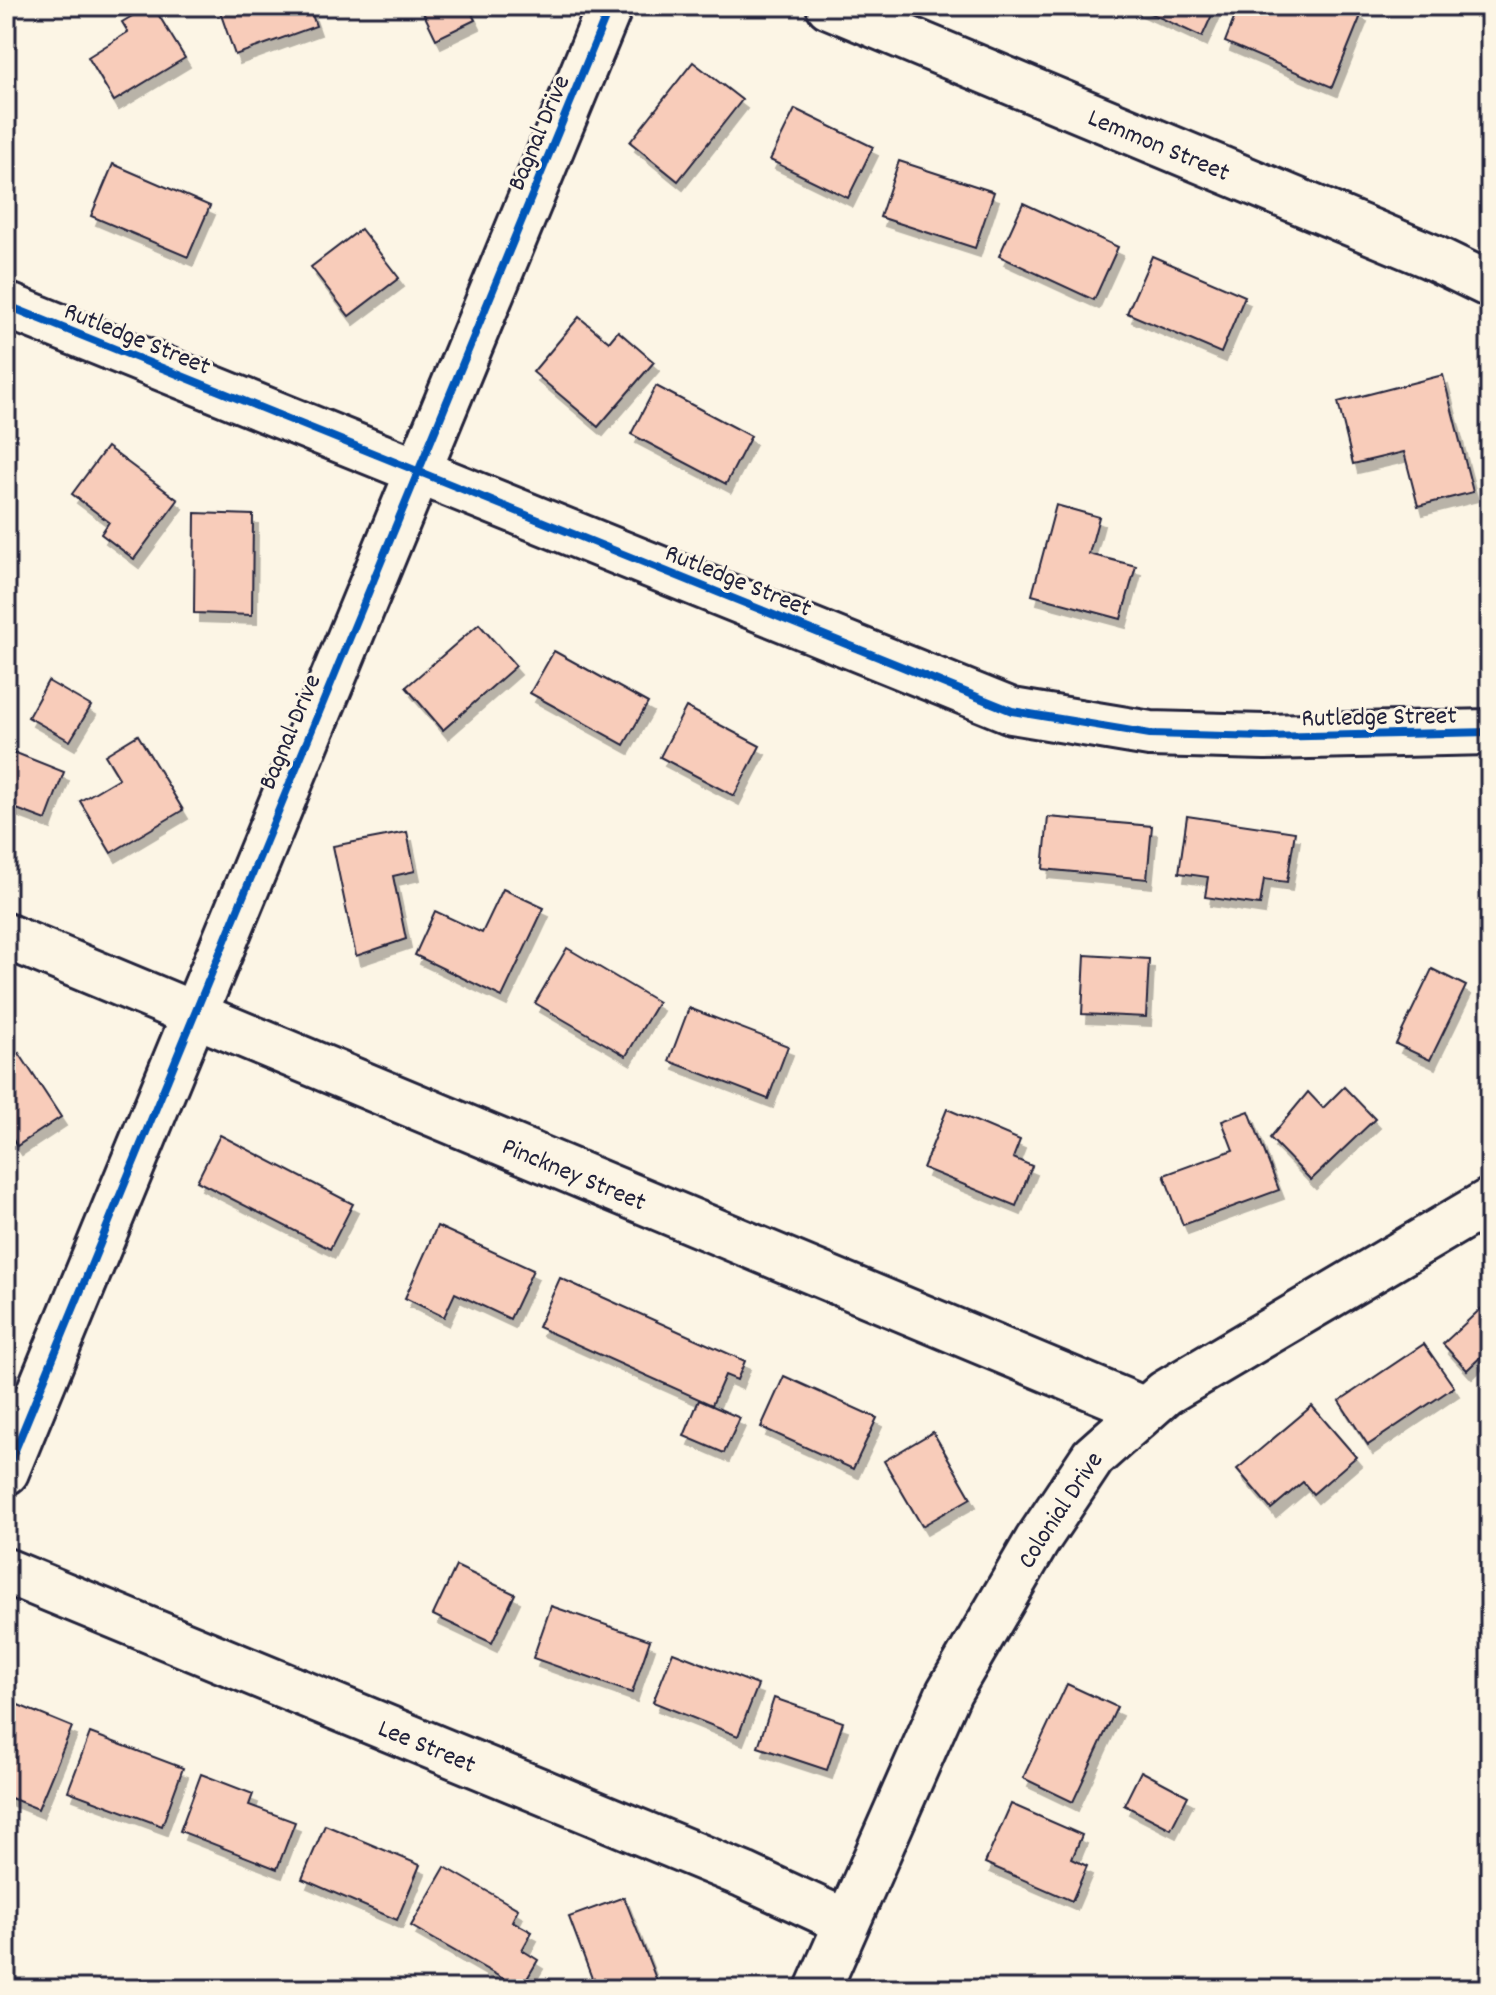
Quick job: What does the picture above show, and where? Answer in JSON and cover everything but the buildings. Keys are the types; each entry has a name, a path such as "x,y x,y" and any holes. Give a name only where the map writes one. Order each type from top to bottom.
{"street":[{"name":"Bagnal Drive","path":"6,1472 610,6"},
{"name":"Lemmon Street","path":"829,6 1430,256 1490,285"},
{"name":"Rutledge Street","path":"6,305 1012,711 1150,734 1265,737 1490,732"},
{"name":"Pinckney Street","path":"6,936 1143,1409"},
{"name":"Colonial Drive","path":"818,1989 949,1692 1074,1483 1093,1457 1143,1409 1490,1201"},
{"name":"Lee Street","path":"6,1571 730,1869 846,1922"}],"cycle path":[{"path":"6,1472 610,6"},
{"path":"6,305 1012,711 1150,734 1265,737 1490,732"}]}
